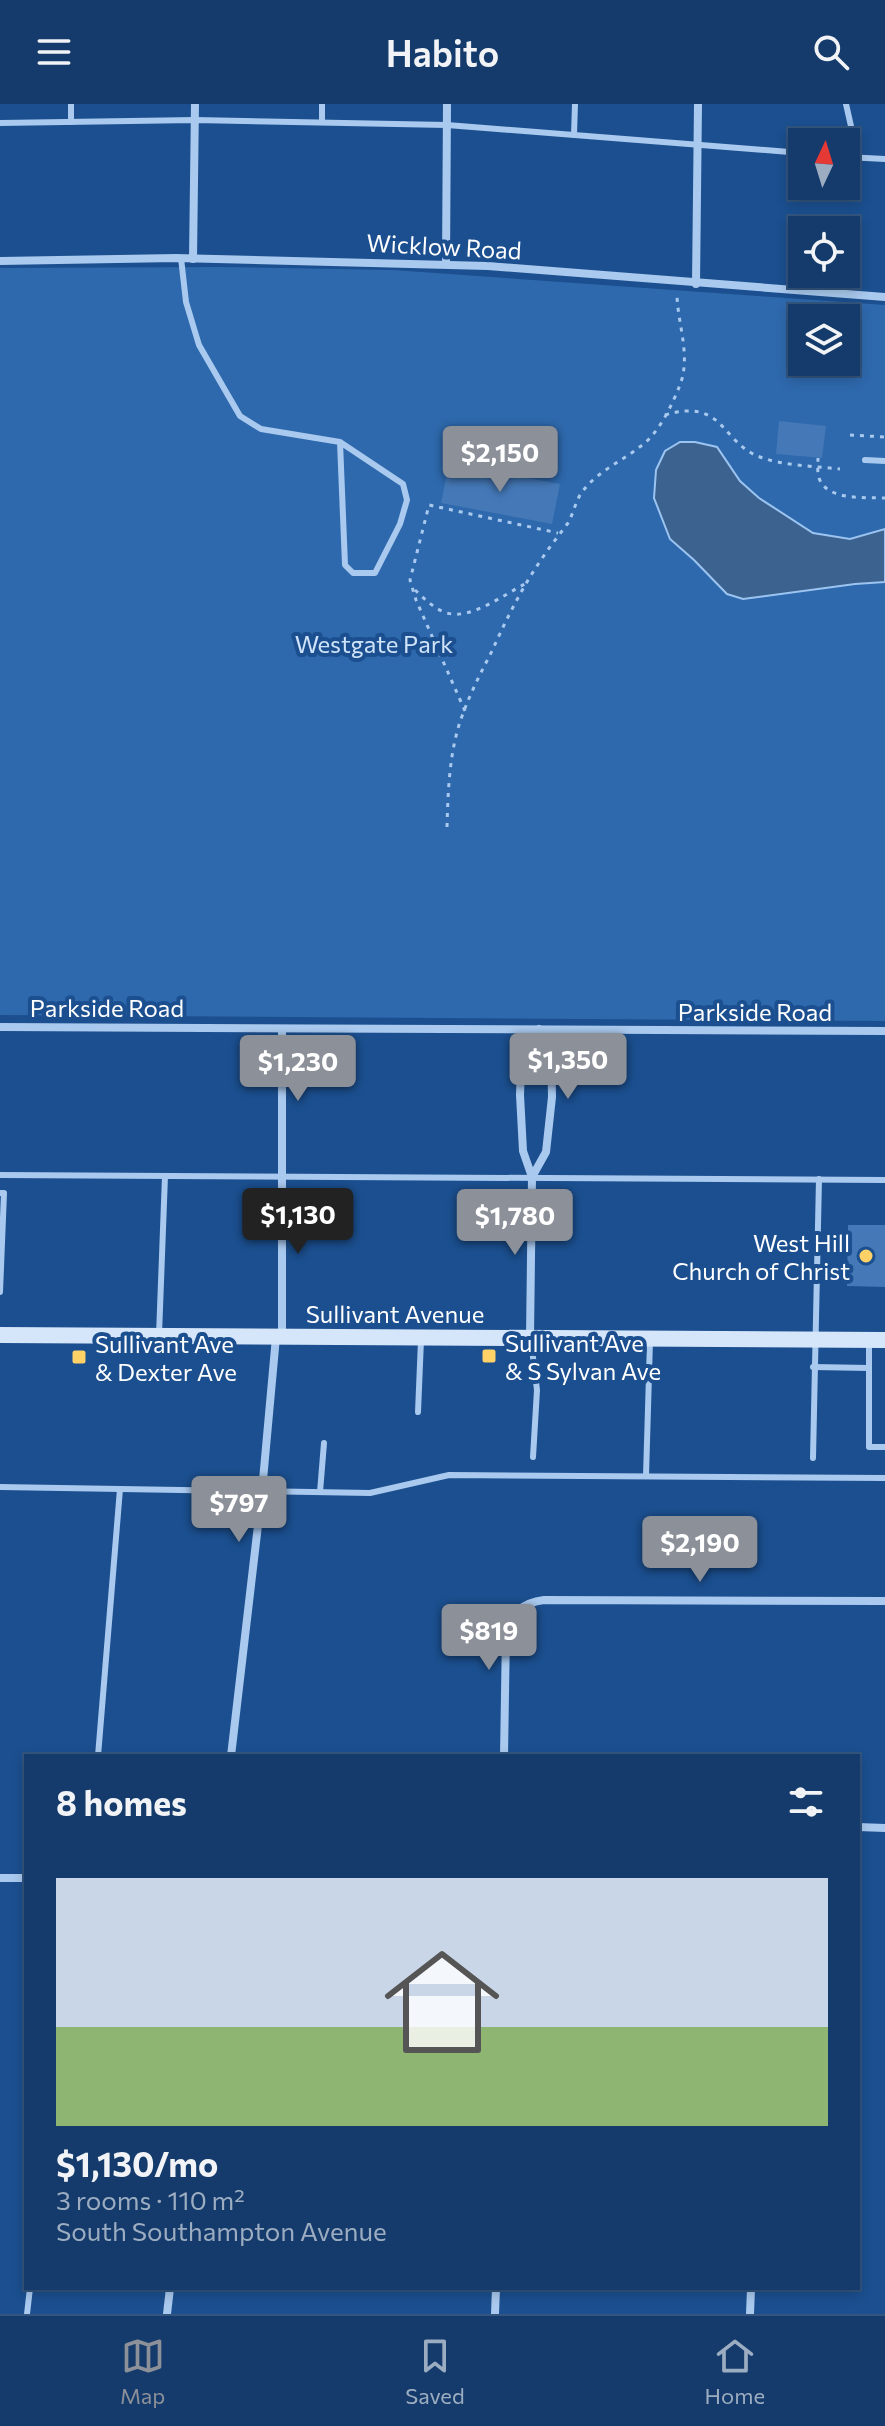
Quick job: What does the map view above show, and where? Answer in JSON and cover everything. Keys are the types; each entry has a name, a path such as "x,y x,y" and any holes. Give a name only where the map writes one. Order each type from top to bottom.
{"main road":[{"name":"Sullivant Avenue","path":"0,1335 877,1340"}],"street":[{"path":"193,259 195,104"},
{"path":"446,264 447,104"},
{"path":"696,284 698,104"},
{"name":"Wicklow Road","path":"0,261 181,258 446,264 885,297"},
{"name":"Parkside Road","path":"0,1027 885,1031"},
{"path":"231,1754 279,1336 282,1029"},
{"path":"530,1337 532,1177 523,1151 520,1095 522,1045 539,1029 551,1042 552,1097 546,1152 532,1177"},
{"path":"504,1754 506,1632 514,1613 522,1606 544,1600 885,1601"},
{"path":"860,1827 885,1828"},
{"path":"0,1878 24,1878"},
{"path":"167,2314 170,2290"},
{"path":"495,2314 496,2290"},
{"path":"750,2314 751,2290"}],"lane":[{"path":"71,104 71,122"},
{"path":"322,104 322,122"},
{"path":"574,135 575,104"},
{"path":"846,104 851,128"},
{"path":"0,123 195,120 447,125 788,152"},
{"path":"860,157 885,159"},
{"path":"181,258 186,302 199,345 240,416 261,429 340,442 403,484 407,500 400,524 375,573 353,573 345,565 340,442"},
{"path":"865,460 885,461"},
{"path":"0,1175 885,1180"},
{"path":"159,1335 165,1176"},
{"path":"813,1458 819,1179"},
{"path":"0,1193 4,1193 4,1206 0,1292"},
{"path":"418,1412 421,1337"},
{"path":"530,1337 537,1390 533,1457"},
{"path":"646,1476 650,1338"},
{"path":"877,1340 869,1368 869,1447 885,1447"},
{"path":"813,1367 869,1368"},
{"path":"320,1492 324,1443"},
{"path":"0,1487 370,1493 449,1475 885,1478"},
{"path":"98,1754 120,1489"},
{"path":"27,2314 30,2290"}],"path":[{"path":"447,827 451,762 459,725 492,649 527,583 570,520 580,495 619,459 643,445 665,415 681,383 685,366 677,296"},
{"path":"665,415 682,410 701,413 721,423 743,447 757,456 773,461 840,469"},
{"path":"850,435 885,437"},
{"path":"818,458 818,478 826,489 838,495 885,498"},
{"path":"465,711 410,580 429,505 560,533"},
{"path":"412,588 434,607 449,614 470,612 527,583"}],"green space":[{"name":"Westgate Park","path":"0,268 393,270 885,305 885,1021 0,1015"}],"shaded area":[{"path":"680,442 717,447 740,481 759,498 813,533 850,539 885,529 885,582 743,599 727,594 670,539 654,498 656,470 665,451"}],"building":[{"path":"779,421 826,426 822,458 776,454"},
{"path":"449,463 560,484 552,524 441,503"},
{"name":"West Hill Church of Christ","path":"848,1225 885,1225 885,1287 847,1286"}],"place":[{"name":"West Hill Church of Christ","path":"866,1256"},
{"name":"Sullivant Ave & S Sylvan Ave","path":"489,1356"},
{"name":"Sullivant Ave & Dexter Ave","path":"79,1357"}]}
